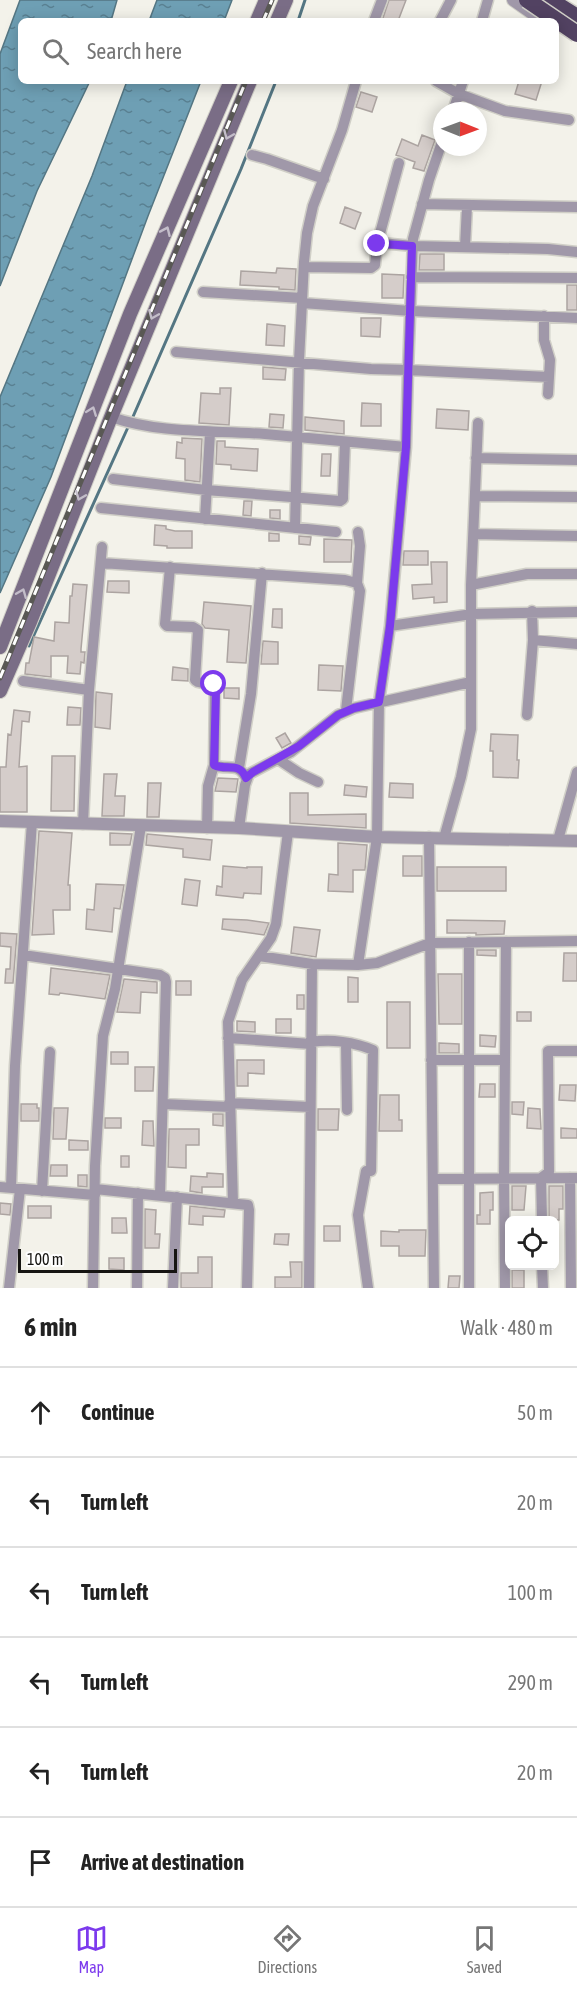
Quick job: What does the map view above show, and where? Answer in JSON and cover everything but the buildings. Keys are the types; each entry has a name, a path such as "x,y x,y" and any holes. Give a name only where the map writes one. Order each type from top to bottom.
{"highway":[{"path":"527,0 548,18"},
{"path":"550,0 577,18"}],"main road":[{"path":"258,18 266,0"},
{"path":"277,18 286,0"},
{"path":"0,647 130,314 230,84"},
{"path":"0,691 249,84"}],"street":[{"path":"375,18 381,0"},
{"path":"442,18 451,0"},
{"path":"483,18 488,0"},
{"path":"513,0 540,18"},
{"path":"569,36 577,18"},
{"path":"295,528 299,361 307,233 355,84"},
{"path":"441,84 459,94 518,114 569,120"},
{"path":"456,102 462,84"},
{"path":"252,155 324,179"},
{"path":"358,965 377,837 379,702 390,626 406,447 412,246 422,204 437,156"},
{"path":"304,267 371,268 375,265 377,244 380,240 399,163"},
{"path":"422,204 577,207"},
{"path":"465,248 467,206"},
{"path":"380,240 384,244 412,246 548,249 577,252"},
{"path":"411,277 577,278"},
{"path":"203,292 411,311 577,318"},
{"path":"544,316 544,340 550,360 548,394"},
{"path":"176,352 371,369 549,377"},
{"path":"111,417 130,423 210,433 263,434 406,447"},
{"path":"444,838 471,729 471,585 478,423"},
{"path":"205,519 210,433"},
{"path":"113,479 206,490 336,501 343,499 345,442"},
{"path":"476,458 577,460"},
{"path":"475,496 577,497"},
{"path":"101,508 336,532"},
{"path":"346,710 360,591 357,583 360,546 358,532"},
{"path":"474,534 577,537"},
{"path":"83,824 89,690 102,547"},
{"path":"101,563 262,573 357,583"},
{"path":"170,567 165,624 193,627 198,630 195,680 215,686 214,765 208,786 207,828"},
{"path":"239,768 250,694 262,573"},
{"path":"471,585 527,574 577,574"},
{"path":"390,626 472,614 532,611 577,612"},
{"path":"527,715 532,611"},
{"path":"532,640 577,644"},
{"path":"23,681 89,690"},
{"path":"246,778 308,740 346,710 471,682"},
{"path":"278,759 318,782"},
{"path":"214,765 239,768 246,778 239,828"},
{"path":"558,840 577,772"},
{"path":"9,1288 13,1126 32,822"},
{"path":"0,823 239,828 377,837 577,842"},
{"path":"93,1288 95,1192 104,1036 118,970 141,826"},
{"path":"233,1203 228,1022 242,980 271,938 276,924 288,832"},
{"path":"429,837 434,1288"},
{"path":"258,956 312,964 358,965 377,963 430,943 577,941"},
{"path":"469,942 469,1288"},
{"path":"505,1288 506,942"},
{"path":"23,955 160,975 165,978 160,1195"},
{"path":"309,1288 312,964"},
{"path":"228,1038 311,1043 325,1040 363,1046 373,1050 369,1171 358,1215 368,1288"},
{"path":"346,1043 347,1110"},
{"path":"541,1178 549,1172 548,1052 577,1051"},
{"path":"42,1191 50,1052"},
{"path":"431,1060 505,1060"},
{"path":"163,1104 310,1107"},
{"path":"0,1125 13,1126"},
{"path":"541,1178 542,1216"},
{"path":"433,1179 573,1178 572,1288"},
{"path":"11,1188 138,1193 245,1204 249,1207 247,1288"},
{"path":"137,1288 138,1193"},
{"path":"173,1288 177,1197"},
{"path":"542,1270 543,1288"}],"water":[{"path":"20,0 117,0 112,18 18,18 18,84 89,84 37,191 0,286 0,54"},
{"path":"157,0 232,0 225,18 150,18"},
{"path":"126,84 200,84 51,477 0,593 0,397 92,176"}],"waterway":[{"path":"299,18 305,0"},
{"path":"132,419 241,169 275,84"},
{"path":"29,646 129,425"}],"railway":[{"path":"264,18 272,0"},
{"path":"0,678 245,84"}],"route":[{"path":"214,684 216,689 214,765 239,768 246,778 249,774 291,752 346,710 379,702 390,626 406,447 412,246 384,244 380,240 377,244"}]}
